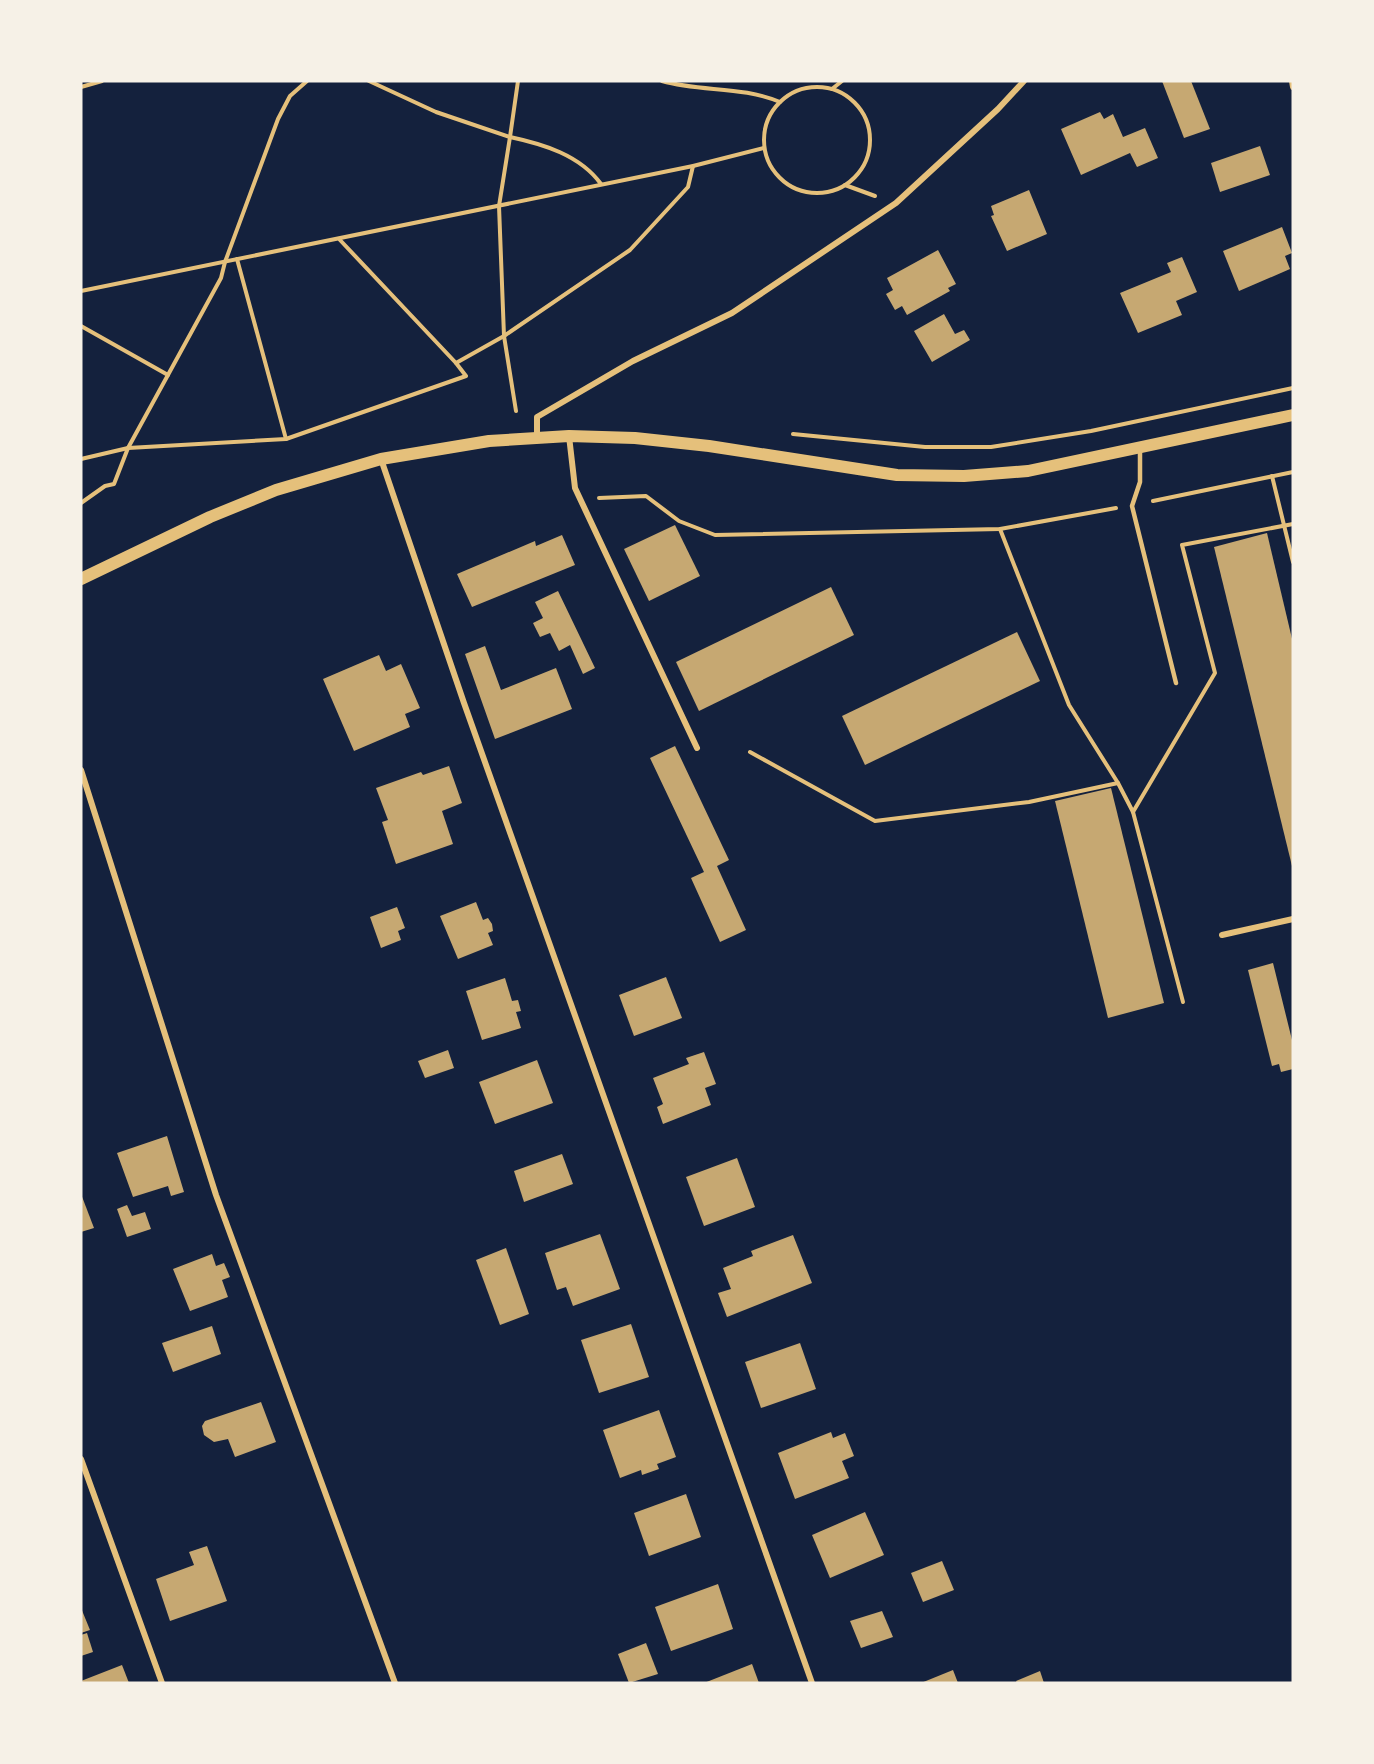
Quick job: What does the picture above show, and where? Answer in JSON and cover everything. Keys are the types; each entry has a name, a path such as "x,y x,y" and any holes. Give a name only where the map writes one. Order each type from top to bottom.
{"main road":[{"path":"81,579 245,502 306,480 381,459 489,441 569,436 663,441 929,477 1028,471 1293,415"}],"street":[{"path":"537,437 537,417 633,361 732,313 896,203 998,109 1024,81"},
{"path":"1292,81 1293,87"},
{"path":"569,436 575,489 697,747"},
{"path":"381,459 464,703 812,1683"},
{"path":"81,770 216,1195 395,1683"},
{"path":"1222,935 1293,919"},
{"path":"81,1459 162,1683"}],"lane":[{"path":"1140,449 1140,482 1132,506 1176,683"}],"path":[{"path":"81,87 102,81"},
{"path":"81,503 105,486 114,484 128,448 221,278 278,119 290,96 307,81"},
{"path":"369,81 436,112 510,137 541,144 569,157 588,170 601,185"},
{"path":"516,411 504,336 499,206 518,81"},
{"path":"662,81 759,93 780,102"},
{"path":"832,88 842,81"},
{"path":"814,87 832,88 847,96 859,108 867,124 870,141 866,158 858,173 845,185 829,191 812,193 795,188 780,178 770,165 764,148 765,130 770,114 780,102 796,90 814,87"},
{"path":"81,291 340,240 693,166 764,148"},
{"path":"456,363 504,336 630,250 688,187 693,166"},
{"path":"845,185 896,203"},
{"path":"81,459 128,448 286,439 466,376 340,240"},
{"path":"237,259 286,439"},
{"path":"81,326 168,375"},
{"path":"793,434 925,447 991,447 1092,431 1293,388"},
{"path":"580,498 646,496 679,521 715,535 1000,529 1132,506 1293,472"},
{"path":"1272,476 1293,562"},
{"path":"1133,812 1215,673 1182,545 1293,524"},
{"path":"1000,529 1070,705 1133,812 1183,1002"},
{"path":"750,752 875,821 1029,802 1118,783"}],"building":[{"path":"1162,81 1191,81 1210,129 1184,138"},
{"path":"1100,112 1104,119 1113,114 1123,137 1145,128 1158,158 1137,167 1130,153 1081,175 1061,129"},
{"path":"1260,146 1270,175 1220,192 1211,163"},
{"path":"1029,190 1047,234 1007,251 991,216 994,215 991,206"},
{"path":"1282,227 1292,253 1285,256 1290,269 1239,291 1223,251"},
{"path":"938,250 956,284 948,288 950,291 907,315 902,306 895,310 886,294 893,290 887,278"},
{"path":"1182,257 1197,292 1176,301 1182,315 1138,333 1120,293 1171,272 1167,263"},
{"path":"944,314 955,334 964,330 970,340 932,362 914,331"},
{"path":"675,525 700,576 649,601 624,549"},
{"path":"1267,533 1293,643 1292,866 1214,547"},
{"path":"562,535 575,565 472,607 457,574 535,541 536,546"},
{"path":"831,587 854,635 699,711 676,662"},
{"path":"558,591 595,668 583,674 570,645 559,651 550,633 540,637 533,623 543,618 535,602"},
{"path":"1017,632 1040,681 865,765 842,716"},
{"path":"485,646 501,690 556,668 572,709 495,739 465,654"},
{"path":"379,655 386,671 401,664 420,708 405,714 410,727 354,751 323,679"},
{"path":"675,746 729,860 717,866 746,930 720,942 691,878 704,872 650,758"},
{"path":"449,766 462,803 442,811 453,844 396,864 382,822 388,820 376,788 421,772 423,775"},
{"path":"1111,788 1164,1003 1108,1018 1055,801"},
{"path":"476,902 483,920 488,918 492,924 493,931 488,933 493,945 458,959 440,916"},
{"path":"397,907 405,928 398,931 401,940 381,948 370,917"},
{"path":"1273,963 1293,1044 1293,1069 1281,1072 1279,1064 1272,1066 1248,970"},
{"path":"666,977 682,1018 634,1036 619,995"},
{"path":"505,978 512,1001 518,1000 521,1011 516,1012 521,1028 482,1040 466,991"},
{"path":"448,1050 454,1068 425,1078 418,1061"},
{"path":"704,1052 716,1084 705,1088 711,1105 663,1124 657,1107 663,1104 653,1078 689,1064 686,1058"},
{"path":"537,1060 553,1103 495,1124 479,1082"},
{"path":"167,1136 184,1192 171,1196 168,1186 133,1197 117,1153"},
{"path":"562,1154 573,1184 524,1202 514,1171"},
{"path":"737,1158 755,1207 704,1226 686,1177"},
{"path":"81,1194 94,1228 81,1232"},
{"path":"127,1205 132,1216 145,1212 151,1229 127,1237 117,1209"},
{"path":"600,1234 620,1289 573,1306 566,1287 557,1290 545,1253"},
{"path":"793,1235 812,1283 727,1317 718,1293 731,1289 723,1268 753,1256 751,1251"},
{"path":"506,1248 529,1314 500,1325 476,1260"},
{"path":"212,1254 216,1266 224,1263 230,1277 222,1280 228,1297 190,1311 173,1269"},
{"path":"631,1324 649,1377 599,1393 581,1340"},
{"path":"212,1326 221,1354 173,1372 162,1343"},
{"path":"800,1343 816,1389 761,1408 745,1362"},
{"path":"261,1402 276,1442 235,1457 228,1439 214,1442 204,1435 202,1426 205,1421"},
{"path":"659,1410 676,1457 657,1464 659,1469 642,1475 641,1470 620,1478 603,1430"},
{"path":"831,1432 833,1438 845,1433 854,1456 842,1461 849,1478 795,1499 778,1453"},
{"path":"686,1494 701,1537 649,1556 634,1513"},
{"path":"865,1512 884,1555 830,1578 812,1535"},
{"path":"207,1546 227,1601 170,1621 156,1579 194,1565 189,1552"},
{"path":"942,1561 954,1590 923,1602 911,1573"},
{"path":"718,1584 733,1629 671,1651 655,1607"},
{"path":"81,1608 90,1630 81,1633"},
{"path":"882,1611 893,1637 861,1648 850,1621"},
{"path":"87,1633 93,1652 81,1656 81,1635"},
{"path":"646,1643 658,1674 629,1683 618,1654"},
{"path":"752,1664 759,1683 704,1683"},
{"path":"122,1665 129,1683 81,1683 81,1681"},
{"path":"953,1670 958,1683 921,1683"},
{"path":"1040,1671 1044,1683 1017,1683 1016,1681"}]}
